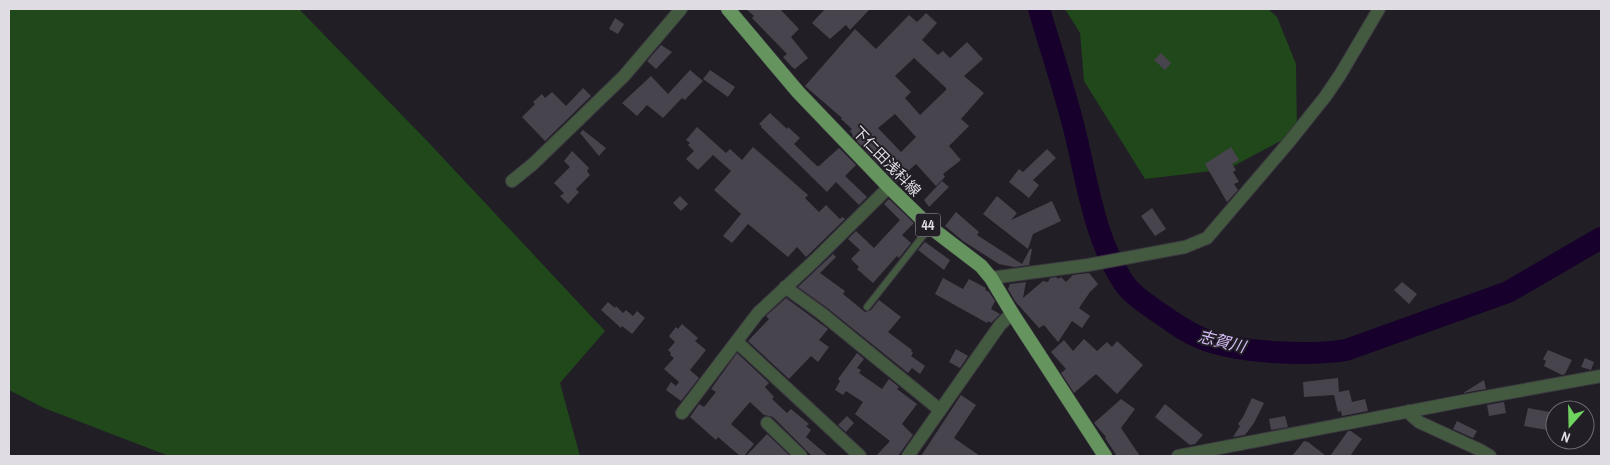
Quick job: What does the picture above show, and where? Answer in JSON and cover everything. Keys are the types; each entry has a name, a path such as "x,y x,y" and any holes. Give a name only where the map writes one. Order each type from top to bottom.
{"main road":[{"name":"下仁田浅科線","path":"728,9 786,78 889,187 930,227 981,266 991,278 1105,456"}],"street":[{"path":"512,181 533,164 624,76 681,9"},
{"path":"991,278 1185,247 1207,238 1289,142 1324,97 1340,75 1379,9"},
{"path":"682,413 758,313 889,187"},
{"path":"785,287 828,319 940,410"},
{"path":"908,456 1000,325 1012,313"},
{"path":"737,342 860,456"},
{"path":"1178,456 1601,376"},
{"path":"1409,411 1419,422 1490,456"},
{"path":"768,423 802,456"}],"lane":[{"path":"867,307 930,227"}],"green space":[{"path":"9,9 299,9 430,144 605,331 560,383 580,456 169,456 44,408 9,390"},
{"path":"1065,9 1268,9 1277,17 1296,64 1297,132 1228,169 1145,179 1084,81 1080,33"}],"building":[{"path":"746,9 780,9 799,29 791,37 808,58 795,69 792,67 783,57 787,54 752,18 754,16"},
{"path":"825,9 870,9 850,30 846,25 830,39 812,23"},
{"path":"926,13 937,23 922,40 938,55 943,51 950,58 967,42 983,59 964,76 984,93 961,119 969,126 949,146 961,160 943,174 945,177 936,186 916,164 896,182 852,136 850,131 852,129 842,118 805,86 855,29 876,49 909,15 917,22","holes":["914,58 946,88 920,115 905,98 911,92 895,76","895,114 916,137 901,152 878,128"]},
{"path":"615,18 624,24 618,34 609,29"},
{"path":"661,45 672,52 656,69 647,61"},
{"path":"1161,53 1171,63 1165,70 1154,60"},
{"path":"690,70 703,81 685,100 682,98 663,118 647,105 637,116 622,103 651,76 668,94"},
{"path":"710,70 735,87 728,97 703,79"},
{"path":"583,88 591,96 545,141 522,117 535,104 533,102 542,94 545,98 552,92 566,106"},
{"path":"770,113 800,138 794,144 817,166 839,148 856,165 845,176 867,197 859,205 836,182 827,192 761,127 759,124"},
{"path":"697,127 726,153 730,149 742,160 753,147 808,195 805,198 819,212 826,205 840,219 842,217 845,219 806,257 797,247 788,257 748,224 732,243 723,236 741,214 714,190 731,171 713,155 698,170 686,159 694,151 686,140"},
{"path":"583,130 606,148 599,156 580,133"},
{"path":"1231,147 1239,160 1232,164 1236,170 1233,172 1239,182 1234,184 1238,190 1227,202 1205,164"},
{"path":"1047,149 1056,158 1033,180 1039,185 1029,198 1009,182 1019,169 1023,172"},
{"path":"572,151 589,168 587,171 590,175 576,189 579,192 568,204 560,196 564,193 554,183 570,167 564,161"},
{"path":"942,181 949,187 929,207 924,200"},
{"path":"680,196 688,204 681,211 673,203"},
{"path":"997,196 1017,213 1011,220 1052,201 1061,221 1033,234 1028,249 983,214"},
{"path":"889,199 914,223 902,235 911,243 899,258 897,256 873,283 857,269 859,267 851,259 860,250 848,239 856,231 874,248 900,220 884,204"},
{"path":"1152,208 1166,229 1155,236 1141,216"},
{"path":"956,212 979,232 977,235 1022,264 1030,249 1032,249 1029,265 1014,267 999,264 963,241 945,226"},
{"path":"925,242 950,260 944,270 918,250"},
{"path":"833,254 836,257 820,273 845,291 843,294 865,312 871,310 879,300 901,317 888,332 912,350 911,356 925,366 920,374 912,368 908,373 798,287"},
{"path":"1089,273 1098,284 1079,308 1090,316 1082,328 1072,321 1058,342 1044,325 1039,328 1015,301 1008,289 1010,284 1026,282 1023,298 1043,281 1048,282 1050,278 1056,277 1058,279 1061,277 1066,282 1073,275"},
{"path":"943,278 963,289 969,279 986,288 985,290 989,292 995,301 991,309 1000,314 991,323 988,321 987,323 935,294"},
{"path":"1402,282 1417,294 1409,304 1394,290"},
{"path":"786,298 828,329 819,340 829,347 818,362 811,356 789,379 748,341 769,319 766,316"},
{"path":"608,302 615,308 616,306 623,313 626,310 633,316 637,311 645,318 632,334 622,326 621,328 601,310"},
{"path":"682,324 698,338 695,341 706,350 690,370 699,378 681,401 666,390 671,382 676,386 679,382 664,369 674,358 668,350 675,342 669,336 676,327 678,329"},
{"path":"1084,339 1097,351 1107,342 1112,347 1117,341 1143,365 1117,394 1096,374 1074,393 1061,373 1066,369 1051,352 1064,340 1073,351"},
{"path":"956,349 968,356 960,368 949,362"},
{"path":"1548,350 1572,360 1565,374 1562,375 1544,366 1546,361 1543,359"},
{"path":"737,353 769,383 765,387 774,397 772,399 787,413 791,409 809,424 806,426 811,430 806,437 828,456 812,456 773,417 764,415 750,402 731,424 754,444 744,456 740,456 718,437 716,440 690,417 699,404 704,407 716,392 711,389"},
{"path":"857,353 864,359 857,368 861,370 859,373 882,389 889,379 899,387 897,389 917,404 902,424 913,435 898,456 876,456 890,441 855,414 863,402 846,391 843,395 835,390 840,381 838,379"},
{"path":"1585,358 1594,362 1591,370 1581,367"},
{"path":"1338,378 1339,392 1349,390 1352,402 1365,399 1368,411 1342,416 1341,411 1338,412 1334,395 1304,397 1303,382"},
{"path":"1484,380 1486,389 1463,393"},
{"path":"961,395 976,405 954,438 980,456 921,456"},
{"path":"1252,398 1264,403 1254,423 1245,435 1233,437 1240,426 1238,424"},
{"path":"1121,399 1135,409 1121,428 1140,456 1117,456 1106,437 1094,423"},
{"path":"1504,402 1506,413 1489,416 1487,405"},
{"path":"1165,404 1203,435 1195,444 1190,445 1155,417"},
{"path":"1528,408 1545,411 1545,430 1524,426"},
{"path":"847,416 854,423 846,432 838,425"},
{"path":"1285,416 1288,427 1271,430 1269,419"},
{"path":"1457,421 1477,431 1473,438 1453,429"},
{"path":"1348,431 1362,439 1350,456 1330,456"},
{"path":"767,434 790,456 746,456"},
{"path":"1304,441 1308,442 1326,456 1292,456"}],"waterway":[{"name":"志賀川","path":"1039,9 1071,117 1098,227 1112,263 1125,285 1145,303 1178,326 1203,339 1218,344 1274,352 1313,353 1346,350 1508,292 1601,238"}]}
